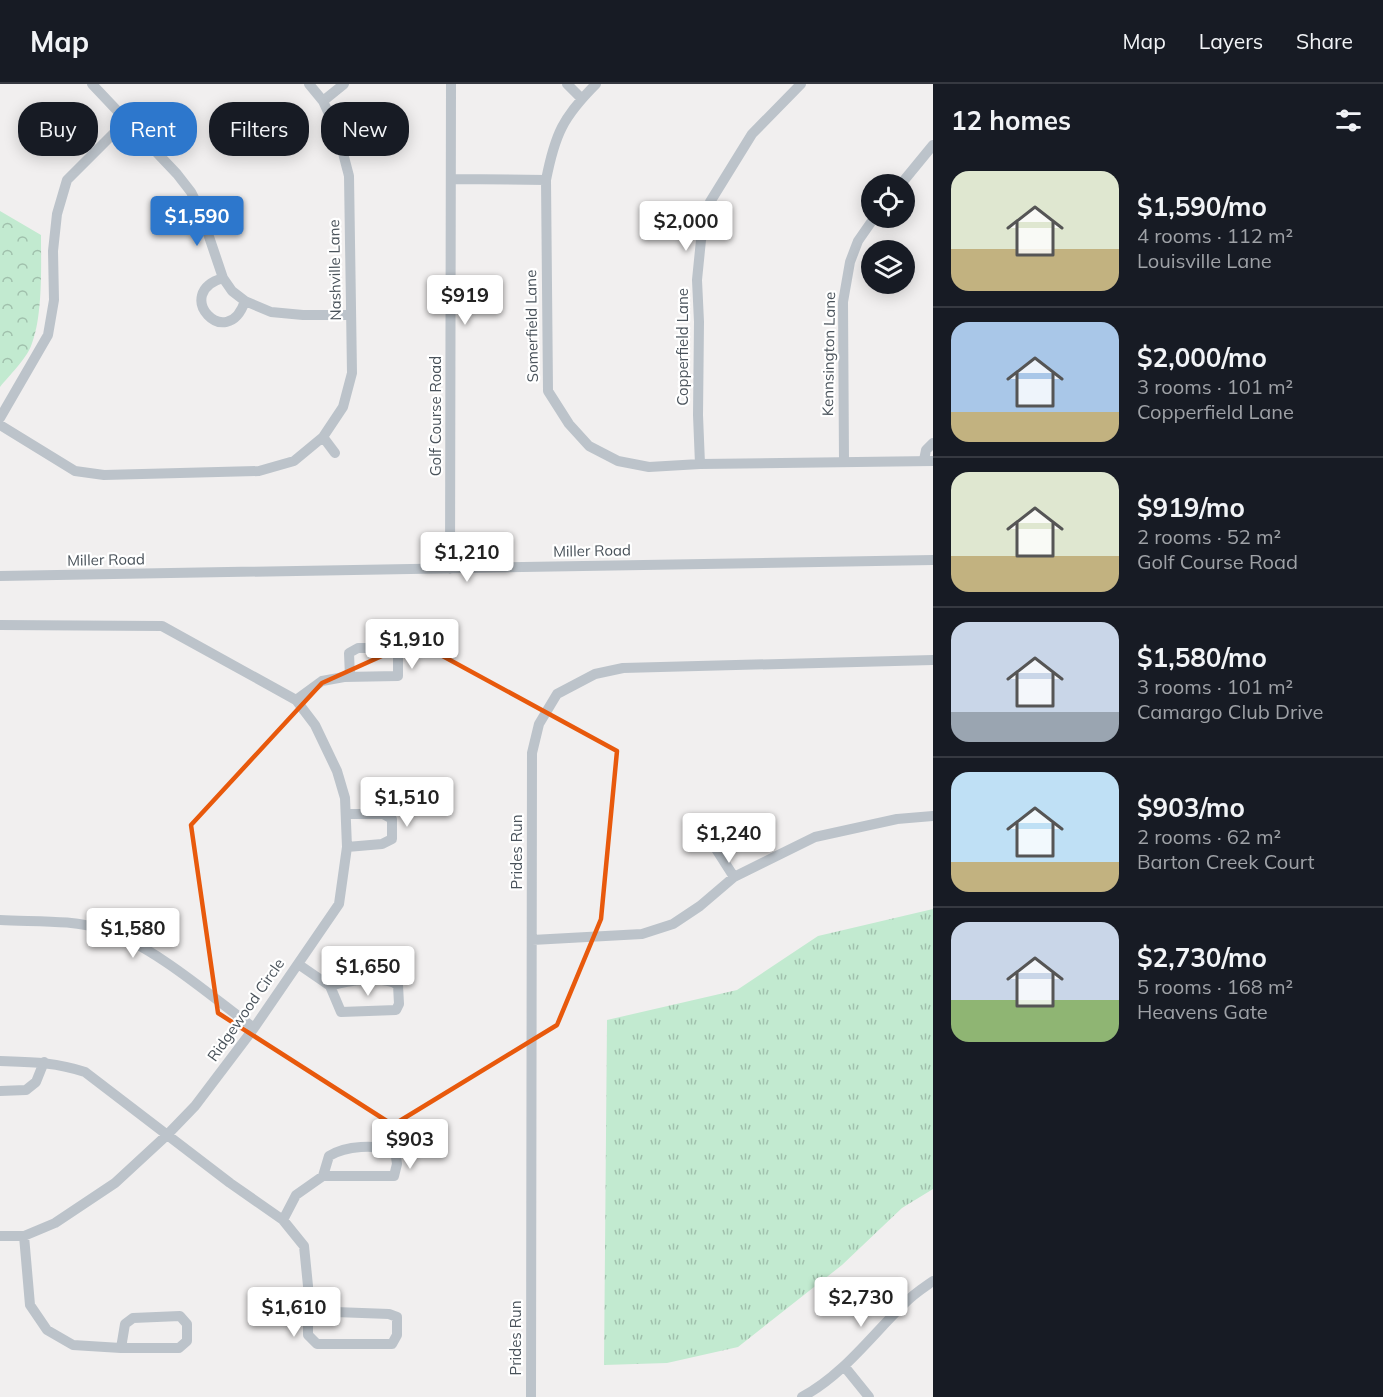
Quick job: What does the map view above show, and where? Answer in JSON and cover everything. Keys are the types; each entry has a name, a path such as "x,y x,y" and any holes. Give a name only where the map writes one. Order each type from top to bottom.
{"street":[{"path":"92,84 110,104"},
{"name":"Nashville Lane","path":"0,425 75,471 104,475 259,471 294,461 323,437 343,407 352,373 349,176 338,134 323,101 309,84"},
{"path":"323,101 344,84"},
{"name":"Golf Course Road","path":"450,569 451,84"},
{"path":"567,84 582,99"},
{"name":"Somerfield Lane","path":"596,84 574,107 560,127 546,180 548,391 568,424 589,446 618,461 649,466 929,460 926,450 933,443"},
{"name":"Copperfield Lane","path":"700,464 697,280 701,240 710,202 752,134 801,84"},
{"path":"0,418 48,335 54,300 53,250 56,223 67,180 110,137"},
{"path":"910,174 933,145"},
{"path":"160,156 191,192 200,210 223,278 232,291 245,301 271,312 350,315"},
{"path":"451,179 546,180"},
{"name":"Kennsington Lane","path":"844,461 843,302 854,251 867,228"},
{"path":"223,278 212,282 204,290 201,301 204,312 212,320 222,323 234,320 242,310 245,301"},
{"path":"323,437 335,453"},
{"name":"Miller Road","path":"0,576 933,560"},
{"name":"Ridgewood Circle","path":"0,625 162,626 296,700 315,725 326,747 345,798 347,847 339,904 254,1028 195,1106 115,1183 55,1223 24,1236 0,1236"},
{"path":"296,700 322,681 350,677 398,676 396,648 358,648 349,653 350,677"},
{"name":"Prides Run","path":"531,1397 532,753 539,724 558,694 595,674 623,668 933,660"},
{"path":"346,814 383,814 392,819 393,828 392,839 382,844 347,847"},
{"path":"532,940 642,934 672,924 700,906 734,877 815,837 897,819 933,816"},
{"path":"709,838 734,877"},
{"path":"0,920 68,923 105,930 147,950 254,1028"},
{"path":"298,964 330,986 341,1012 396,1010 399,1004 398,985 391,980 345,982 330,986"},
{"path":"0,1061 44,1062 85,1072 283,1220 304,1246 308,1335 317,1344 392,1344 397,1335 397,1317 389,1314 308,1311"},
{"path":"0,1091 27,1090 36,1082 44,1062"},
{"path":"283,1220 296,1195 323,1176 394,1176 397,1164 394,1150 380,1147 339,1150 329,1156 323,1176"},
{"path":"24,1236 30,1305 47,1330 73,1345 122,1348 179,1348 187,1341 187,1324 180,1316 133,1318 125,1324 122,1348"},
{"path":"802,1397 816,1389 844,1366 906,1302 933,1281"},
{"path":"844,1366 869,1397"}],"highlighted area":[{"path":"415,641 617,751 601,919 557,1025 393,1125 218,1013 191,825 322,683"}],"green space":[{"path":"0,211 41,235 41,262 38,321 35,334 25,356 0,387"},
{"path":"933,909 933,1189 902,1208 842,1265 738,1347 667,1363 604,1365 607,1020 737,990 818,936"}]}
